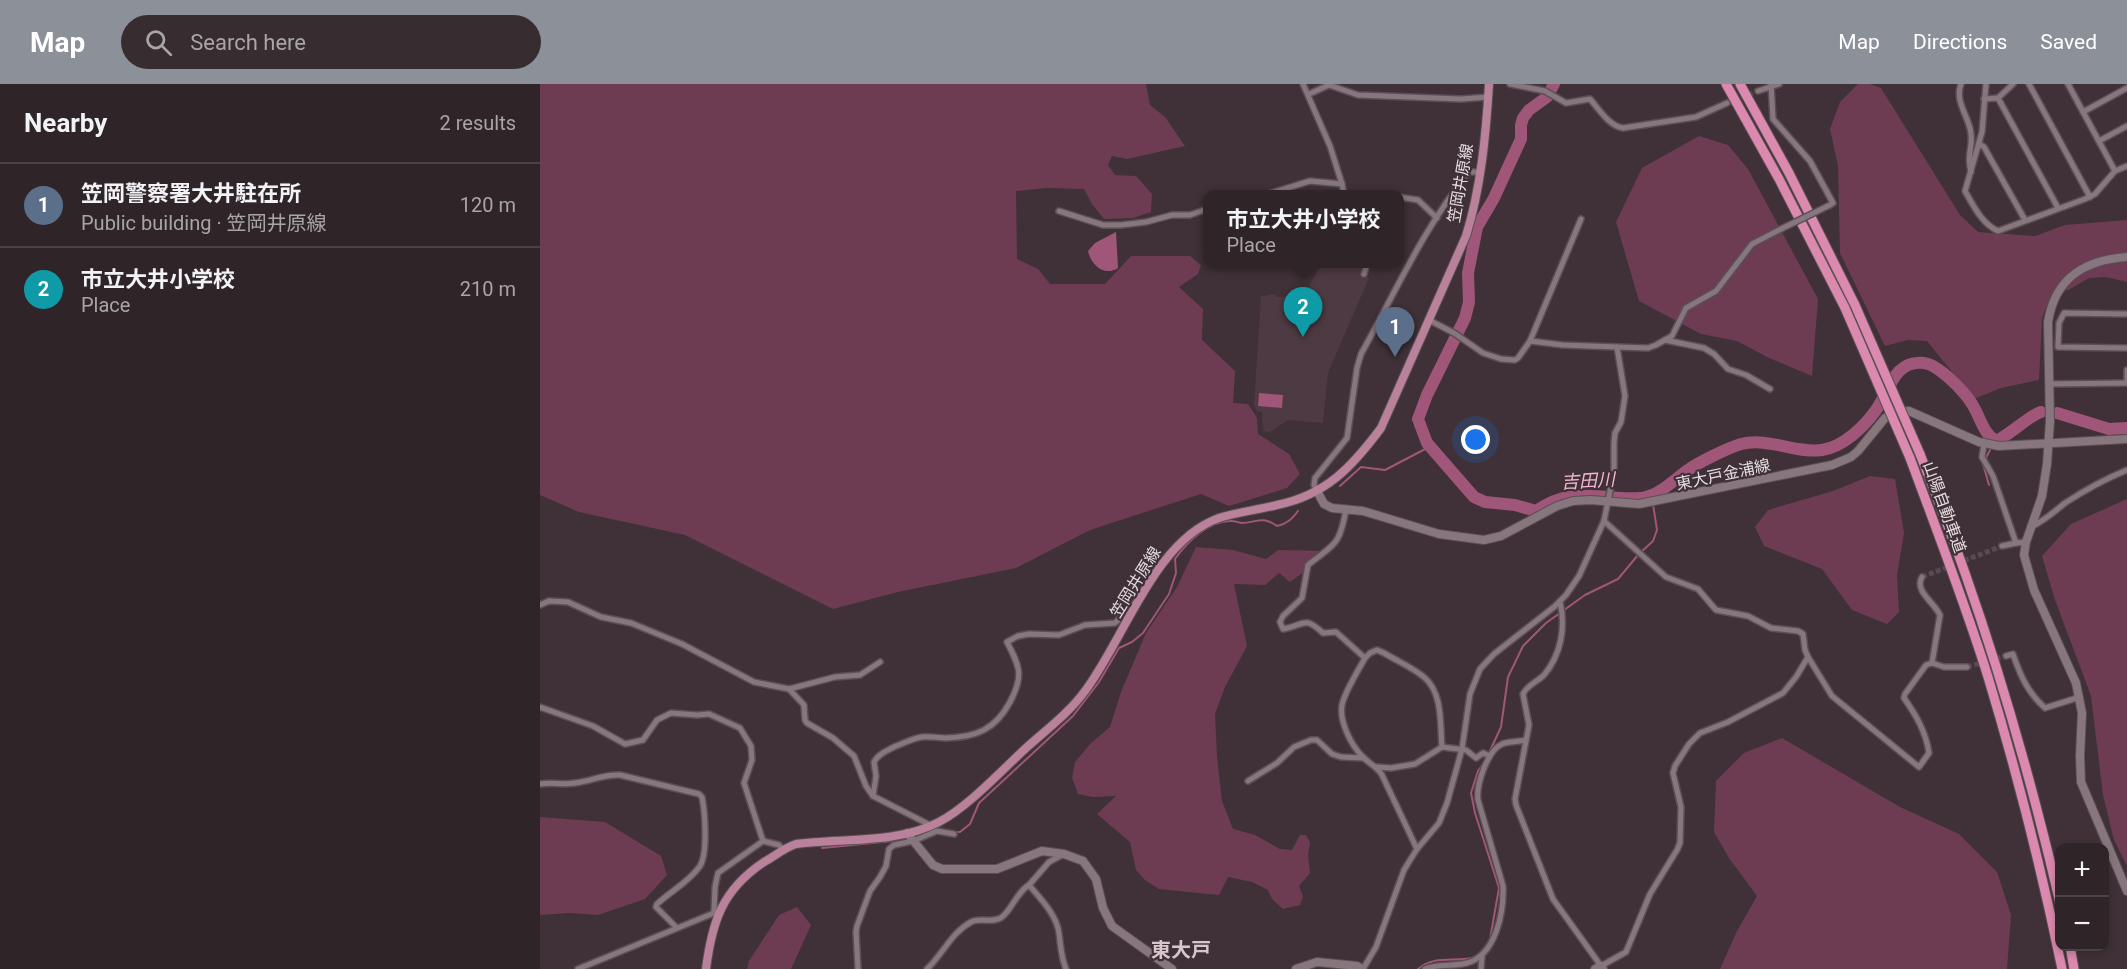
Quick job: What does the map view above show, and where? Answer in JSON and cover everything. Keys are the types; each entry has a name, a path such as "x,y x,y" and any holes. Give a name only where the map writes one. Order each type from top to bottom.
{"highway":[{"name":"山陽自動車道","path":"1726,84 1779,178 1845,308 1910,458 1955,578 1990,686 2030,828 2062,969"},
{"name":"山陽自動車道","path":"1740,84 1789,173 1856,305 1920,454 1965,572 1998,672 2059,897"},
{"path":"2071,951 2074,969"}],"main road":[{"name":"笠岡井原線","path":"706,969 716,914 734,889 753,869 783,849 796,844 890,836 907,833 945,818 1076,702 1092,682 1170,552 1197,528 1230,514 1288,503 1317,491 1330,484 1363,452 1381,428 1466,236 1472,216 1479,172 1489,84"},
{"path":"2127,257 2096,262 2078,271 2065,281 2050,306 2048,322 2050,421 2046,477 2024,555 2027,572 2076,683 2082,713 2081,782 2127,891"},
{"name":"東大戸金浦線","path":"1317,491 1327,507 1369,512 1446,536 1484,540 1511,532 1565,503 1608,498 1632,505 1653,502 1843,462 1858,451 1885,418 1895,412 1909,411 1984,444 1999,446 2127,439"},
{"path":"907,833 933,865 942,869 997,869 1042,851 1064,854 1083,861 1093,872 1103,908 1112,926 1172,969"},
{"path":"1296,969 1317,962 1357,966 1362,969"}],"street":[{"path":"1303,84 1330,146 1343,190"},
{"path":"1510,84 1545,91 1566,103 1590,99 1610,122 1623,128 1696,117 1727,103"},
{"path":"1758,91 1779,84"},
{"path":"1961,84 1959,88 1962,109 1971,134 1967,160 1971,174"},
{"path":"1986,84 1979,144 1965,191 1978,213 1994,230 1998,231 2090,197 2115,171 2127,166"},
{"path":"1984,99 1998,98 2013,84"},
{"path":"2029,84 2090,197"},
{"path":"2068,84 2115,171"},
{"path":"1308,94 1329,85 1358,95 1461,99 1488,97"},
{"path":"1530,341 1563,345 1648,348 1672,336 1686,308 1716,291 1752,244 1833,203 1810,160 1773,119 1771,85"},
{"path":"2083,112 2127,88"},
{"path":"1998,98 2058,208"},
{"path":"2099,141 2127,126"},
{"path":"1979,144 1984,147 2025,220"},
{"path":"1317,491 1314,485 1315,478 1347,438 1361,354 1437,218 1469,172 1479,172"},
{"path":"1283,190 1310,181 1342,184"},
{"path":"1404,198 1418,200 1437,218"},
{"path":"1059,211 1103,225 1121,225 1203,210"},
{"path":"1429,320 1457,335 1483,353 1509,360 1518,358 1530,341 1581,219"},
{"path":"1364,274 1366,268"},
{"path":"2127,314 2064,313 2059,322 2058,347 2127,348"},
{"path":"1665,340 1704,348 1714,354 1728,369 1746,375 1770,388"},
{"path":"1362,969 1376,947 1400,879 1417,849 1439,823 1447,803 1462,749 1470,694 1480,669 1494,654 1561,605 1579,576 1604,521 1614,471 1614,443 1621,422 1625,396 1617,347"},
{"path":"2050,384 2127,383 2127,370"},
{"path":"1984,444 1984,460 2000,493 2016,543"},
{"path":"2031,528 2102,480 2127,470"},
{"path":"1346,510 1339,539 1334,546 1308,565 1302,598 1283,616 1280,622 1283,629 1307,621 1312,622 1323,633 1336,632 1365,658"},
{"path":"1604,521 1666,577 1698,589 1716,610 1748,616 1771,628 1798,631 1803,634 1808,657 1832,696 1919,767 1927,758 1928,746 1919,720 1904,698 1905,694 1926,665 1932,663 1944,667 1967,667"},
{"path":"2002,546 2026,542"},
{"path":"1922,577 1919,582 1920,588 1940,615 1932,663"},
{"path":"540,605 549,601 568,602 601,617 631,623 675,641 754,682 789,690 835,677 860,675 880,662"},
{"path":"873,795 876,776 874,762 880,755 919,737 944,738 977,734 986,731 995,723 1008,708 1021,675 1007,642 1018,636 1029,634 1059,634 1085,625 1115,623 1132,604 1139,601"},
{"path":"1561,605 1563,634 1554,658 1545,673 1523,694 1528,719 1515,799 1553,899 1600,968 1626,952 1650,894 1680,843 1681,807 1673,773 1682,755 1696,735 1728,722 1783,693 1808,657"},
{"path":"1417,849 1392,792 1377,767 1364,758 1350,738 1342,711 1342,703 1370,652 1377,650 1425,677 1440,711 1442,747"},
{"path":"2006,656 2013,654 2021,680 2037,702 2045,708 2080,697"},
{"path":"789,690 804,705 807,723 843,745 854,756 866,786 873,795 930,825"},
{"path":"540,707 593,726 625,744 643,740 657,720 671,713 709,714 734,725 745,735 751,746 752,760 744,783 763,841"},
{"path":"1248,782 1277,763 1294,747 1311,740 1317,740 1332,754 1341,757 1364,758"},
{"path":"1425,969 1441,964 1468,963 1482,956 1494,940 1503,895 1501,875 1477,792 1489,755 1501,745 1526,740"},
{"path":"1377,767 1391,768 1415,764 1442,747 1462,749 1470,752 1476,758 1483,753 1489,755"},
{"path":"540,784 575,783 610,774 699,794 702,797 705,822 704,855 701,865 656,907 676,927"},
{"path":"858,969 856,932 870,891 886,866 889,849 894,845 913,841 937,831 954,834"},
{"path":"578,969 676,927 716,914 715,887 718,873 763,841 779,844 783,849"},
{"path":"927,969 956,932 976,920 997,920 1005,915 1021,890 1029,885 1049,862 1064,854"},
{"path":"1029,885 1044,902 1055,921 1061,957 1066,969"},
{"path":"1481,969 1482,956"}],"shaded area":[{"path":"540,84 1146,84 1150,105 1165,117 1185,146 1127,159 1112,156 1108,165 1115,175 1136,176 1152,194 1151,212 1133,218 1104,219 1084,189 1047,188 1016,191 1017,259 1038,269 1050,284 1105,284 1131,256 1190,256 1201,265 1198,274 1179,287 1203,309 1202,340 1235,371 1233,403 1248,404 1257,418 1258,434 1289,454 1300,474 1287,488 1229,506 1201,494 1090,530 1016,568 898,592 833,609 685,535 579,512 540,495"},
{"path":"1858,84 1870,84 1881,88 1960,215 1978,232 2035,236 2065,225 2127,220 2127,282 2106,277 2089,278 2070,289 2051,295 2042,318 2039,380 2001,388 1974,399 1927,341 1908,340 1885,346 1840,253 1838,166 1830,129 1840,102"},
{"path":"1699,136 1728,145 1748,169 1818,299 1812,376 1769,358 1737,341 1701,334 1639,301 1616,222 1642,168"},
{"path":"1116,232 1118,268 1103,270 1095,265 1088,251 1095,243"},
{"path":"1321,268 1363,268 1361,274 1369,278 1328,373 1323,423 1288,420 1270,432 1263,431 1262,412 1257,411 1254,405 1261,296 1304,295"},
{"path":"1259,393 1283,395 1282,408 1258,406"},
{"path":"1870,476 1895,479 1904,533 1897,575 1899,612 1887,624 1852,610 1822,569 1764,546 1755,527 1768,510 1833,491"},
{"path":"2127,499 2127,866 2114,840 2103,795 2091,696 2055,600 2042,556 2071,524"},
{"path":"1196,547 1233,550 1266,559 1278,550 1326,551 1322,559 1290,582 1279,573 1265,585 1234,584 1247,646 1225,687 1215,714 1222,801 1233,829 1255,835 1280,849 1292,850 1300,835 1306,835 1310,842 1308,855 1310,873 1299,886 1303,896 1300,905 1283,909 1272,899 1268,890 1252,882 1228,877 1219,895 1159,889 1145,880 1136,870 1130,842 1097,814 1116,796 1093,797 1078,794 1072,778 1075,762 1091,743 1110,727 1121,692 1146,633 1177,587"},
{"path":"1782,738 1900,807 1959,834 1997,872 2011,915 2007,969 1720,969 1737,931 1757,896 1729,858 1714,832 1716,781 1744,753"},
{"path":"540,817 605,822 661,856 667,875 645,899 598,915 570,913 540,915"},
{"path":"797,907 811,925 791,969 747,969 749,961 779,915"}],"waterway":[{"name":"吉田川","path":"1554,84 1547,97 1529,110 1523,118 1521,139 1494,198 1477,227 1468,273 1469,302 1465,318 1427,395 1418,419 1427,443 1474,497 1485,502 1515,505 1536,511 1547,504 1568,497 1641,498 1657,492 1699,463 1741,444 1762,443 1812,451 1830,448 1845,441 1865,423 1876,410 1899,371 1914,363 1924,363 1937,368 1951,379 1968,399 1985,429 1996,441 2041,412"},
{"name":"吉田川","path":"2057,413 2109,429 2127,428"},
{"path":"1340,486 1361,467 1385,470 1431,446"},
{"path":"1989,485 1983,464 1990,450"},
{"path":"1489,753 1501,727 1508,677 1523,646 1546,623 1585,595 1618,579 1653,541 1657,530 1653,504"},
{"path":"955,832 960,832 970,824 979,803 1073,716 1099,682 1119,648 1132,642 1143,633 1169,594 1176,573 1175,559 1192,539 1207,528 1223,522 1241,523 1263,520 1277,526 1281,525 1289,521 1298,511"},
{"path":"1485,761 1478,771 1471,793 1475,813 1499,888 1490,939"},
{"path":"822,848 903,840"},
{"path":"1418,969 1437,960 1472,958"}],"tunnel":[{"path":"1727,103 1758,91"},
{"path":"1922,577 2002,546"},
{"path":"1967,667 2006,656"}],"place":[{"name":"市立大井小学校","path":"1303,337"},
{"name":"笠岡警察署大井駐在所","path":"1395,357"}],"district":[{"name":"東大戸","path":"1181,950"}]}
